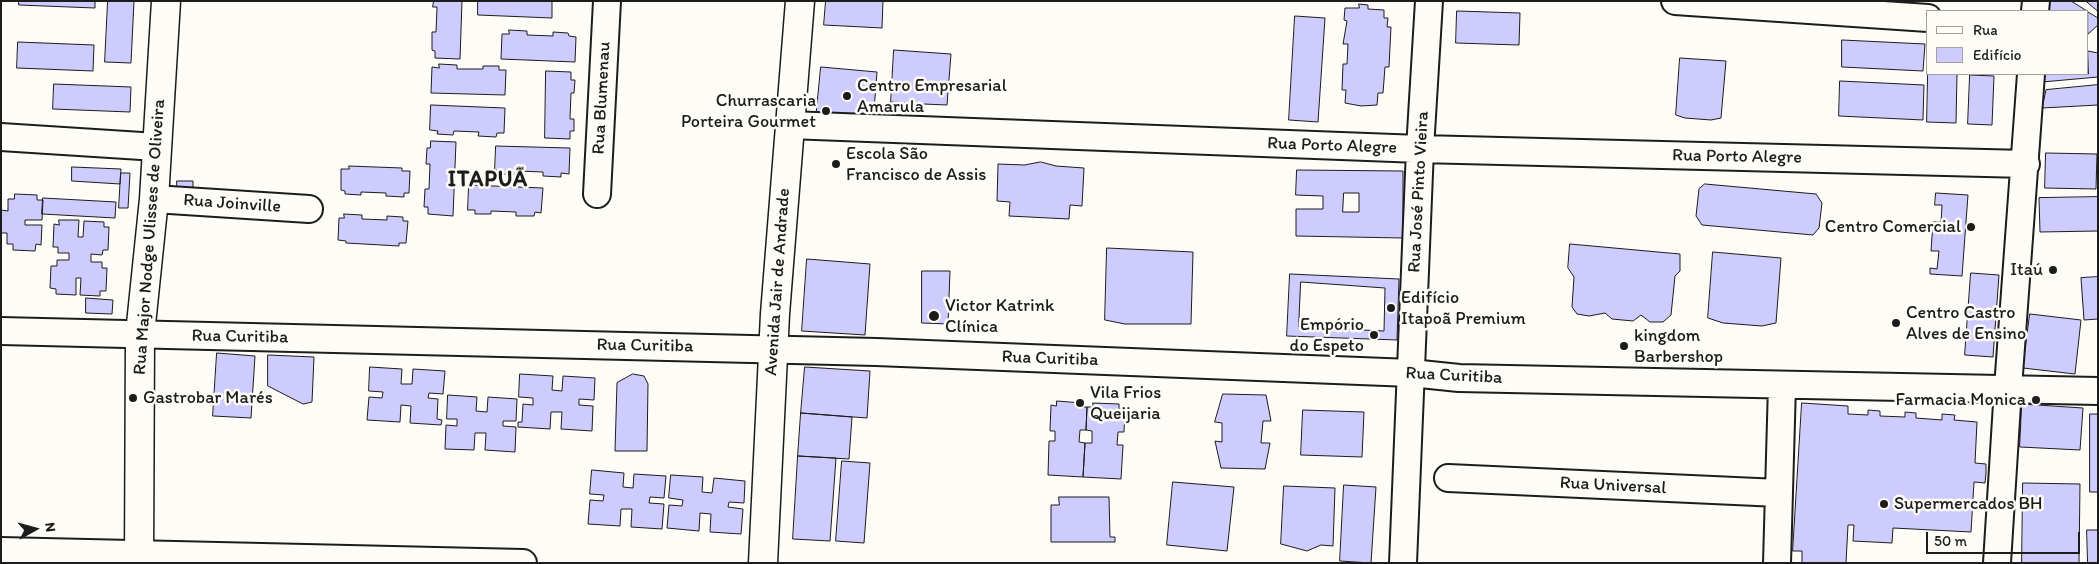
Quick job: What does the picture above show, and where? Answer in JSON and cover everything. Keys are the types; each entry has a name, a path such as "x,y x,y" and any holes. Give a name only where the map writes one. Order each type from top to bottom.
{"main road":[{"name":"Rua Major Nodge Ulisses de Oliveira","path":"139,559 140,334 154,199 166,1"},
{"name":"Avenida Jair de Andrade","path":"763,563 773,349 800,1"}],"street":[{"name":"Rua Blumenau","path":"597,194 607,1"},
{"name":"Rua José Pinto Vieira","path":"1403,563 1420,149 1429,1"},
{"path":"1675,1 1926,18"},
{"path":"1997,563 2031,75"},
{"name":"Rua Porto Alegre","path":"789,125 1420,149 2026,164"},
{"path":"1,137 157,147"},
{"name":"Rua Joinville","path":"154,199 310,208"},
{"name":"Rua Curitiba","path":"1,331 773,349 1411,373 1459,378 2098,391"},
{"path":"1777,563 1782,385"},
{"name":"Rua Universal","path":"1448,478 1779,493"},
{"path":"1,551 139,559 524,563"}],"building":[{"path":"19,1 95,1 95,8 19,5"},
{"path":"108,1 134,1 131,63 105,62"},
{"path":"434,1 462,1 460,59 435,58 435,51 432,50 432,32 436,32 437,7 433,7"},
{"path":"478,1 552,1 552,18 478,15"},
{"path":"826,1 883,1 882,28 824,25"},
{"path":"2051,1 2071,1 2085,10 2046,10"},
{"path":"2086,1 2098,1 2098,11"},
{"path":"1359,4 1368,5 1368,9 1384,10 1384,18 1388,18 1387,27 1391,27 1389,67 1385,67 1383,93 1378,93 1377,105 1361,106 1345,103 1346,90 1342,90 1343,64 1347,64 1348,44 1343,44 1347,21 1344,20 1345,8 1359,8"},
{"path":"1457,11 1520,13 1519,45 1456,43"},
{"path":"2089,13 2098,18 2098,25 2089,33"},
{"path":"1295,16 1325,18 1318,122 1289,120"},
{"path":"509,30 527,31 527,35 553,36 553,32 568,33 569,36 576,37 575,62 501,59 502,34 509,34"},
{"path":"1842,40 1925,44 1923,71 1842,67"},
{"path":"18,42 94,45 93,71 17,68"},
{"path":"894,50 951,54 947,105 923,104 918,110 914,103 891,102"},
{"path":"2089,51 2098,53 2098,77 2042,82 2044,75 2089,75"},
{"path":"1680,58 1726,61 1721,118 1711,120 1685,118 1676,115"},
{"path":"439,64 457,65 457,69 483,69 483,66 499,66 499,70 506,70 505,95 431,93 432,67 439,68"},
{"name":"Centro Empresarial Amarula","path":"821,67 877,72 873,123 816,119"},
{"path":"546,71 571,72 571,80 575,80 574,93 571,93 570,119 574,119 574,131 570,131 570,139 545,138"},
{"path":"1928,75 1957,75 1956,123 1927,122"},
{"path":"1970,75 1994,76 1992,125 1968,124"},
{"path":"1840,81 1924,85 1923,120 1839,116"},
{"path":"54,84 131,87 130,112 53,109"},
{"path":"2098,85 2098,105 2042,108 2046,90"},
{"path":"431,105 505,108 504,133 497,133 496,137 478,136 479,132 454,131 453,135 437,134 438,131 430,130"},
{"path":"431,141 456,142 453,216 428,214 428,207 424,207 425,189 429,189 430,164 426,164 427,148 430,148"},
{"path":"496,146 570,148 569,174 561,173 561,177 543,176 543,172 518,171 518,175 502,174 502,171 495,170"},
{"path":"2046,153 2097,154 2096,189 2045,188"},
{"path":"1041,162 1056,166 1084,168 1082,206 1070,205 1069,219 1009,216 1010,202 997,201 998,164 1024,165"},
{"path":"349,166 402,168 402,171 410,171 409,193 404,193 404,197 386,196 386,193 361,192 361,195 345,194 345,191 341,190 341,169 349,169"},
{"path":"72,167 121,169 120,184 72,181"},
{"path":"1297,170 1403,171 1403,238 1296,236 1296,209 1323,209 1323,196 1296,195","holes":["1344,193 1359,193 1359,212 1343,212"]},
{"path":"121,173 130,173 128,208 119,208"},
{"path":"177,181 193,181 193,192 182,192 177,186"},
{"path":"1705,184 1816,194 1822,203 1819,228 1813,235 1702,225 1696,216 1699,189"},
{"path":"469,185 543,188 541,213 535,212 534,216 516,216 516,212 491,211 491,214 475,214 475,210 468,210"},
{"path":"1936,193 1968,195 1962,276 1930,274 1930,268 1937,269 1939,251 1931,251 1933,222 1941,222 1942,205 1935,205"},
{"path":"15,194 37,195 37,200 43,200 42,220 25,220 25,225 42,225 41,245 36,244 35,251 13,250 13,244 7,244 7,233 1,233 1,210 8,211 8,199 14,199"},
{"path":"2098,197 2098,231 2040,232 2039,198"},
{"path":"43,198 116,202 115,218 42,214"},
{"path":"344,214 362,215 362,219 387,220 387,216 403,217 403,221 408,221 406,243 399,243 399,246 346,243 346,241 338,240 339,218 344,218"},
{"path":"59,220 79,220 78,237 83,237 84,221 104,222 104,227 109,227 108,250 103,250 102,255 91,254 91,262 102,262 102,268 107,268 106,291 100,291 100,296 80,295 81,278 76,278 76,295 56,294 56,289 50,288 51,266 57,266 57,260 69,260 69,253 58,253 58,247 53,247 54,224 59,225"},
{"path":"1570,244 1680,254 1680,271 1675,276 1671,315 1663,322 1650,322 1641,315 1633,321 1612,319 1605,313 1589,316 1577,314 1572,307 1574,277 1568,268"},
{"path":"1107,248 1193,252 1191,324 1125,324 1105,320"},
{"path":"1713,252 1781,258 1776,323 1762,326 1723,323 1708,318"},
{"path":"807,259 870,264 865,335 802,331"},
{"path":"922,271 950,271 948,324 922,323"},
{"path":"1971,273 1999,275 1993,357 1965,355"},
{"name":"Edifício Itapoã Premium","path":"1290,274 1399,279 1397,340 1287,336","holes":["1301,282 1385,288 1384,331 1299,327"]},
{"path":"2098,277 2098,319 2084,320 2081,278"},
{"path":"86,298 113,300 112,314 86,313"},
{"path":"2030,314 2081,320 2075,374 2023,368"},
{"path":"217,353 255,356 251,418 213,416"},
{"path":"268,355 314,357 312,402 303,404 268,386"},
{"path":"370,367 402,369 401,384 412,384 413,369 445,371 443,394 429,393 428,398 438,399 437,419 442,420 441,425 410,423 411,406 401,405 400,422 367,420 369,397 382,398 383,392 369,391"},
{"path":"805,367 870,371 867,418 801,413"},
{"path":"520,374 553,376 552,390 562,391 563,376 595,378 594,400 579,399 579,405 593,406 592,431 561,429 562,412 551,412 550,429 518,427 518,422 522,422 523,404 533,405 533,398 519,397"},
{"path":"633,374 644,376 648,384 647,451 615,451 617,383"},
{"path":"1223,394 1266,395 1271,421 1263,421 1261,443 1270,443 1265,469 1221,468 1215,441 1222,442 1222,423 1215,422"},
{"path":"448,395 477,397 476,411 487,412 488,397 517,399 516,421 503,421 503,426 516,427 515,452 485,450 486,433 475,433 474,450 445,449 446,425 457,426 457,419 447,419"},
{"path":"1057,401 1082,403 1082,407 1087,407 1086,430 1080,430 1079,442 1085,443 1083,477 1048,475 1049,441 1055,441 1055,431 1050,431 1051,405 1056,406"},
{"path":"1093,403 1119,404 1119,409 1125,409 1124,432 1118,432 1117,445 1123,445 1121,479 1083,477 1085,443 1092,443 1092,431 1086,430 1087,407 1093,407"},
{"name":"Supermercados BH","path":"1802,403 1848,406 1848,414 1868,415 1868,410 1880,411 1880,416 1905,417 1905,412 1916,413 1916,418 1942,420 1942,414 1955,415 1954,420 1977,422 1975,463 1986,464 1986,473 1985,483 1974,482 1971,532 1893,528 1892,543 1853,541 1854,525 1848,525 1846,563 1802,563 1802,551 1793,551"},
{"path":"2022,404 2083,408 2080,450 2020,447"},
{"path":"1303,410 1364,412 1362,457 1301,455"},
{"path":"801,413 852,417 849,459 798,456"},
{"path":"2090,414 2098,414 2098,492 2090,492"},
{"path":"798,456 836,458 830,541 793,539"},
{"path":"842,461 870,463 864,543 836,541"},
{"path":"592,470 624,473 623,487 633,488 634,474 666,476 664,498 650,497 649,503 664,504 662,529 631,527 632,509 621,509 620,526 588,524 590,500 603,501 604,495 590,494"},
{"path":"671,475 703,477 702,492 712,493 714,478 745,481 744,503 729,502 728,507 743,509 741,534 710,532 711,514 700,513 699,531 667,528 669,505 682,506 683,500 669,498"},
{"path":"1173,482 1234,487 1227,551 1167,545"},
{"path":"2023,483 2080,484 2079,563 2022,563"},
{"path":"1344,485 1376,487 1371,563 1340,561"},
{"path":"1284,486 1335,488 1333,546 1321,545 1307,551 1281,544"},
{"path":"1059,497 1109,497 1110,537 1115,537 1115,542 1051,542 1051,505 1059,505"},
{"path":"2087,530 2098,530 2098,563 2088,563"}],"place":[{"name":"Centro Empresarial Amarula","path":"847,96"},
{"name":"Churrascaria Porteira Gourmet","path":"826,111"},
{"name":"Escola São Francisco de Assis","path":"836,164"},
{"name":"Centro Comercial","path":"1971,227"},
{"name":"Itaú","path":"2053,270"},
{"name":"Edifício Itapoã Premium","path":"1391,308"},
{"name":"Victor Katrink Clínica","path":"934,316"},
{"name":"Centro Castro Alves de Ensino","path":"1896,323"},
{"name":"Empório do Espeto","path":"1374,335"},
{"name":"kingdom Barbershop","path":"1624,346"},
{"name":"Gastrobar Marés","path":"133,398"},
{"name":"Farmacia Monica","path":"2036,400"},
{"name":"Vila Frios Queijaria","path":"1080,403"},
{"name":"Supermercados BH","path":"1884,504"}],"district":[{"name":"ITAPUÃ","path":"488,180"}]}
